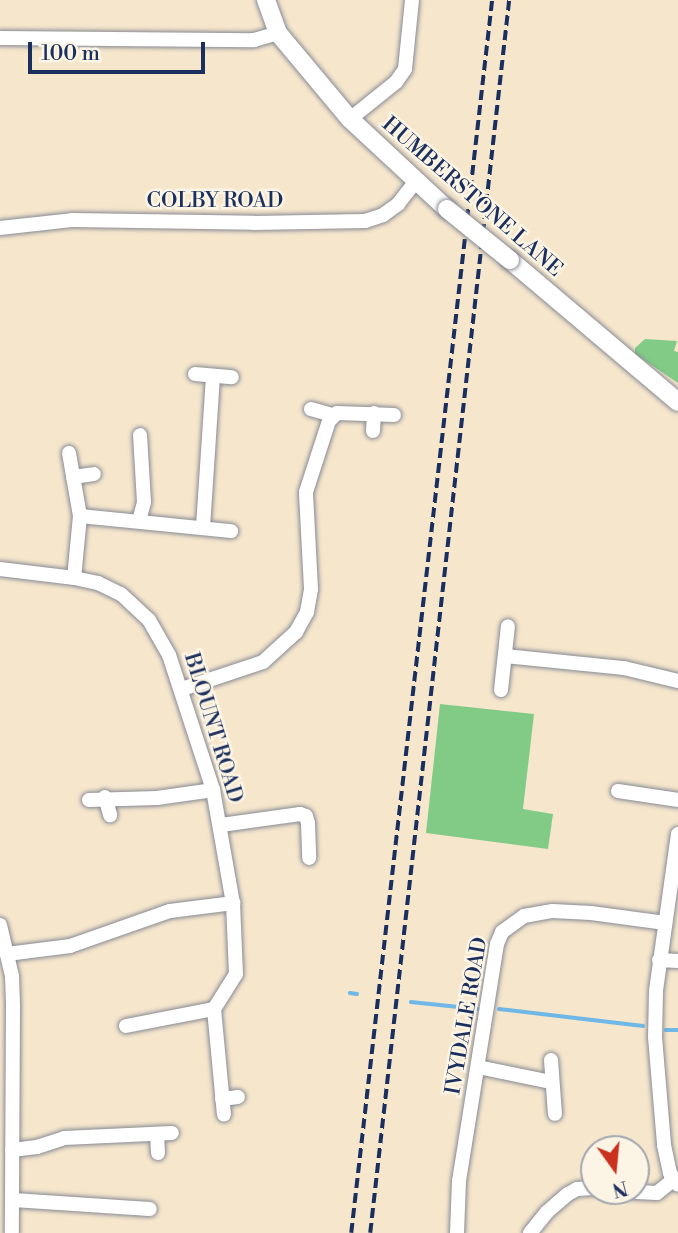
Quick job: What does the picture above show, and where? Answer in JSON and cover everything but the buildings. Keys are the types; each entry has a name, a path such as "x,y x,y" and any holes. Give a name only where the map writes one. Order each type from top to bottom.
{"street":[{"name":"HUMBERSTONE LANE","path":"266,0 278,33 350,119 415,182 678,402"},
{"path":"350,119 396,82 405,69 412,0"},
{"path":"0,38 254,40 278,33"},
{"name":"COLBY ROAD","path":"0,228 72,220 254,223 365,221 391,209 415,182"},
{"path":"195,374 232,377"},
{"path":"203,527 213,376"},
{"path":"311,409 332,415 348,412 394,415"},
{"path":"373,431 374,413"},
{"path":"182,690 263,662 296,632 307,612 312,589 306,492 332,415"},
{"path":"139,521 144,502 140,435"},
{"path":"69,453 80,516 74,578"},
{"path":"73,478 94,474"},
{"path":"80,516 231,531"},
{"name":"BLOUNT ROAD","path":"0,569 97,583 133,602 160,636 182,690 213,790 233,903 236,974 214,1009"},
{"path":"501,691 508,626"},
{"path":"505,656 624,667 678,681"},
{"path":"89,800 105,797 157,798 213,790"},
{"path":"618,791 678,800"},
{"path":"105,797 110,815"},
{"path":"221,825 300,814 306,816 309,858"},
{"path":"650,1193 657,1193 676,1183 664,1145 655,1037 659,961 678,834"},
{"path":"7,954 70,946 170,911 233,903"},
{"name":"IVYDALE ROAD","path":"457,1233 459,1181 497,944 512,923 524,916 553,911 665,923"},
{"path":"0,925 12,976 7,1038 12,1150 12,1233"},
{"path":"659,961 678,961"},
{"path":"136,1006 133,1023 214,1009 224,1115"},
{"path":"551,1060 555,1114"},
{"path":"478,1068 551,1082"},
{"path":"222,1099 238,1097"},
{"path":"12,1150 37,1147 64,1138 164,1133 158,1153"},
{"path":"530,1233 547,1212 568,1194 580,1189"},
{"path":"13,1200 150,1209"}],"green space":[{"path":"645,339 677,341 674,351 678,352 678,383 635,354 635,348"},
{"path":"440,704 534,714 523,809 553,814 548,849 426,833"}],"waterway":[{"path":"350,993 357,994"},
{"path":"411,1002 478,1009"},
{"path":"499,1009 643,1026"},
{"path":"666,1030 678,1030"}],"railway":[{"path":"351,1233 492,0"},
{"path":"370,1233 509,0"}]}
